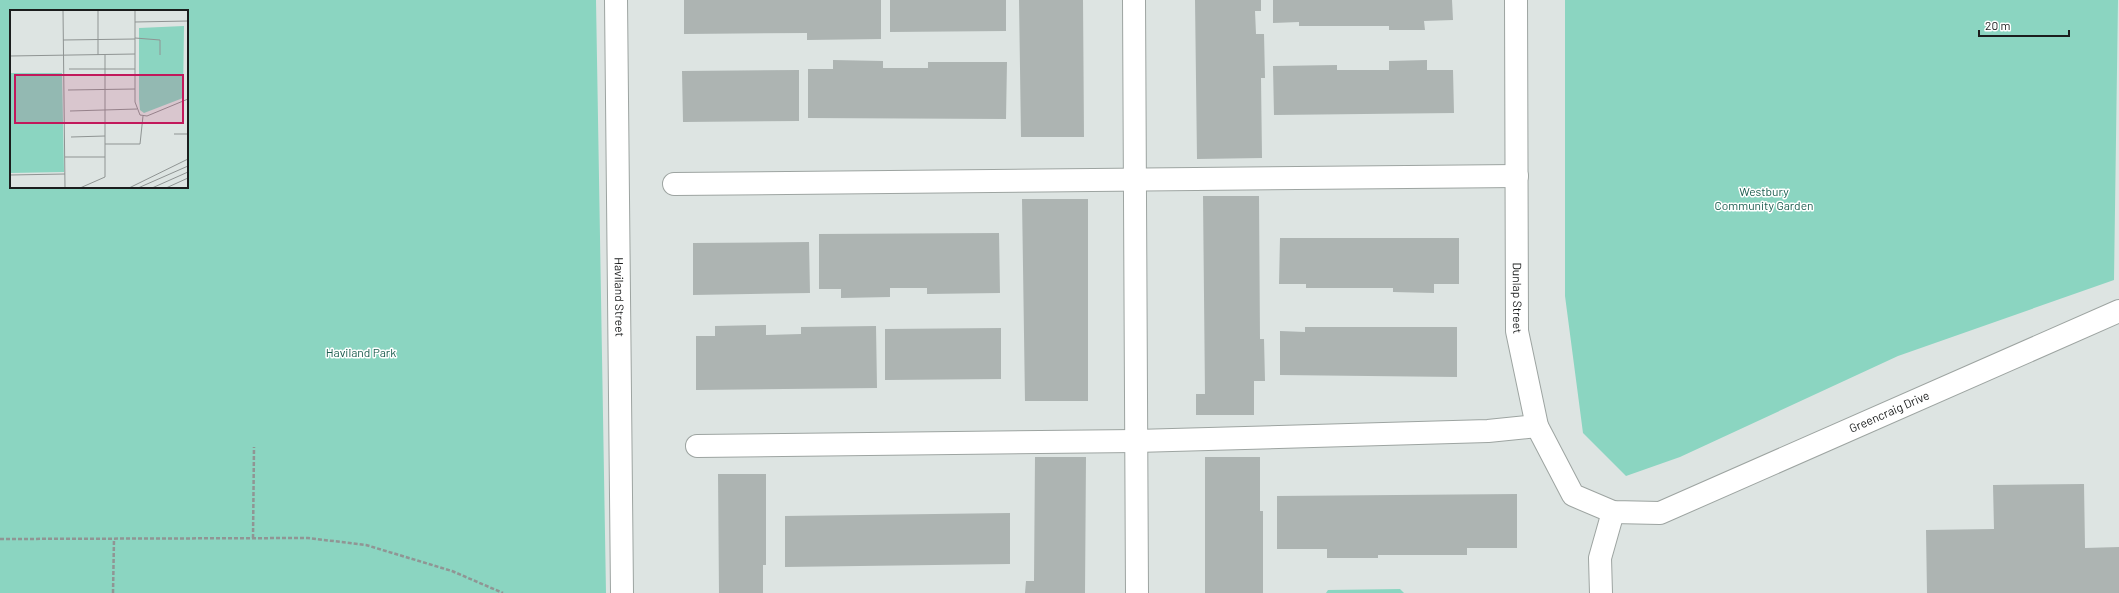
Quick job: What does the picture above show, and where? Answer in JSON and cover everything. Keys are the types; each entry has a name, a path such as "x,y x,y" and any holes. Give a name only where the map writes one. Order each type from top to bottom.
{"street":[{"name":"Haviland Street","path":"616,0 622,593"},
{"path":"1134,0 1137,593"},
{"name":"Dunlap Street","path":"1516,0 1517,331 1537,426 1573,495 1613,512 1660,513"},
{"path":"674,184 1517,176"},
{"name":"Greencraig Drive","path":"1660,513 2118,318"},
{"path":"697,446 1136,441 1480,431 1537,426"},
{"path":"1601,593 1600,558 1613,512"}],"path":[{"path":"253,538 254,446"},
{"path":"0,539 308,538 366,545 452,572 503,593"},
{"path":"113,593 114,539"}],"green space":[{"name":"Haviland Park","path":"0,0 596,0 606,593 0,593"},
{"name":"Westbury Community Garden","path":"1565,0 2118,0 2114,280 1898,356 1680,457 1626,476 1583,433 1565,296"},
{"path":"1400,589 1404,593 1326,593 1328,590"}],"building":[{"path":"684,0 881,0 881,39 807,40 807,33 684,34"},
{"path":"890,0 1006,0 1006,31 890,32"},
{"path":"1019,0 1083,0 1084,137 1021,137"},
{"path":"1195,0 1261,0 1261,11 1255,11 1256,34 1264,34 1265,78 1261,78 1262,158 1197,159"},
{"path":"1273,0 1452,0 1453,20 1424,21 1425,30 1389,30 1389,26 1299,26 1299,22 1273,23"},
{"path":"833,60 883,61 883,68 928,68 928,62 1007,62 1006,119 808,118 808,69 833,69"},
{"path":"1427,60 1427,70 1453,70 1454,113 1274,115 1273,66 1337,65 1337,70 1389,70 1389,61"},
{"path":"799,70 799,121 683,122 682,71"},
{"path":"1203,196 1259,196 1260,339 1264,339 1265,381 1254,381 1254,415 1196,415 1196,394 1205,394"},
{"path":"1022,199 1088,199 1088,401 1025,401"},
{"path":"999,233 1000,293 927,294 927,288 890,288 890,297 841,298 841,289 819,289 819,234"},
{"path":"1280,238 1459,238 1459,284 1434,284 1434,293 1393,292 1393,288 1306,288 1306,284 1279,284"},
{"path":"809,242 810,293 693,295 693,243"},
{"path":"766,325 766,335 801,334 801,327 876,326 877,388 696,390 696,336 715,336 715,326"},
{"path":"1305,327 1457,327 1457,377 1280,375 1280,331 1305,332"},
{"path":"1001,328 1001,379 885,380 885,329"},
{"path":"1035,457 1086,457 1085,593 1025,593 1026,581 1034,581"},
{"path":"1205,457 1260,457 1260,511 1263,511 1263,593 1205,593"},
{"path":"718,474 766,474 766,565 763,565 763,593 719,593"},
{"path":"2084,484 2085,548 2119,547 2119,593 1927,593 1926,530 1994,529 1993,485"},
{"path":"1517,494 1517,548 1467,548 1467,555 1378,555 1378,558 1327,558 1327,549 1277,549 1277,496"},
{"path":"1010,513 1010,564 785,567 785,516"}]}
